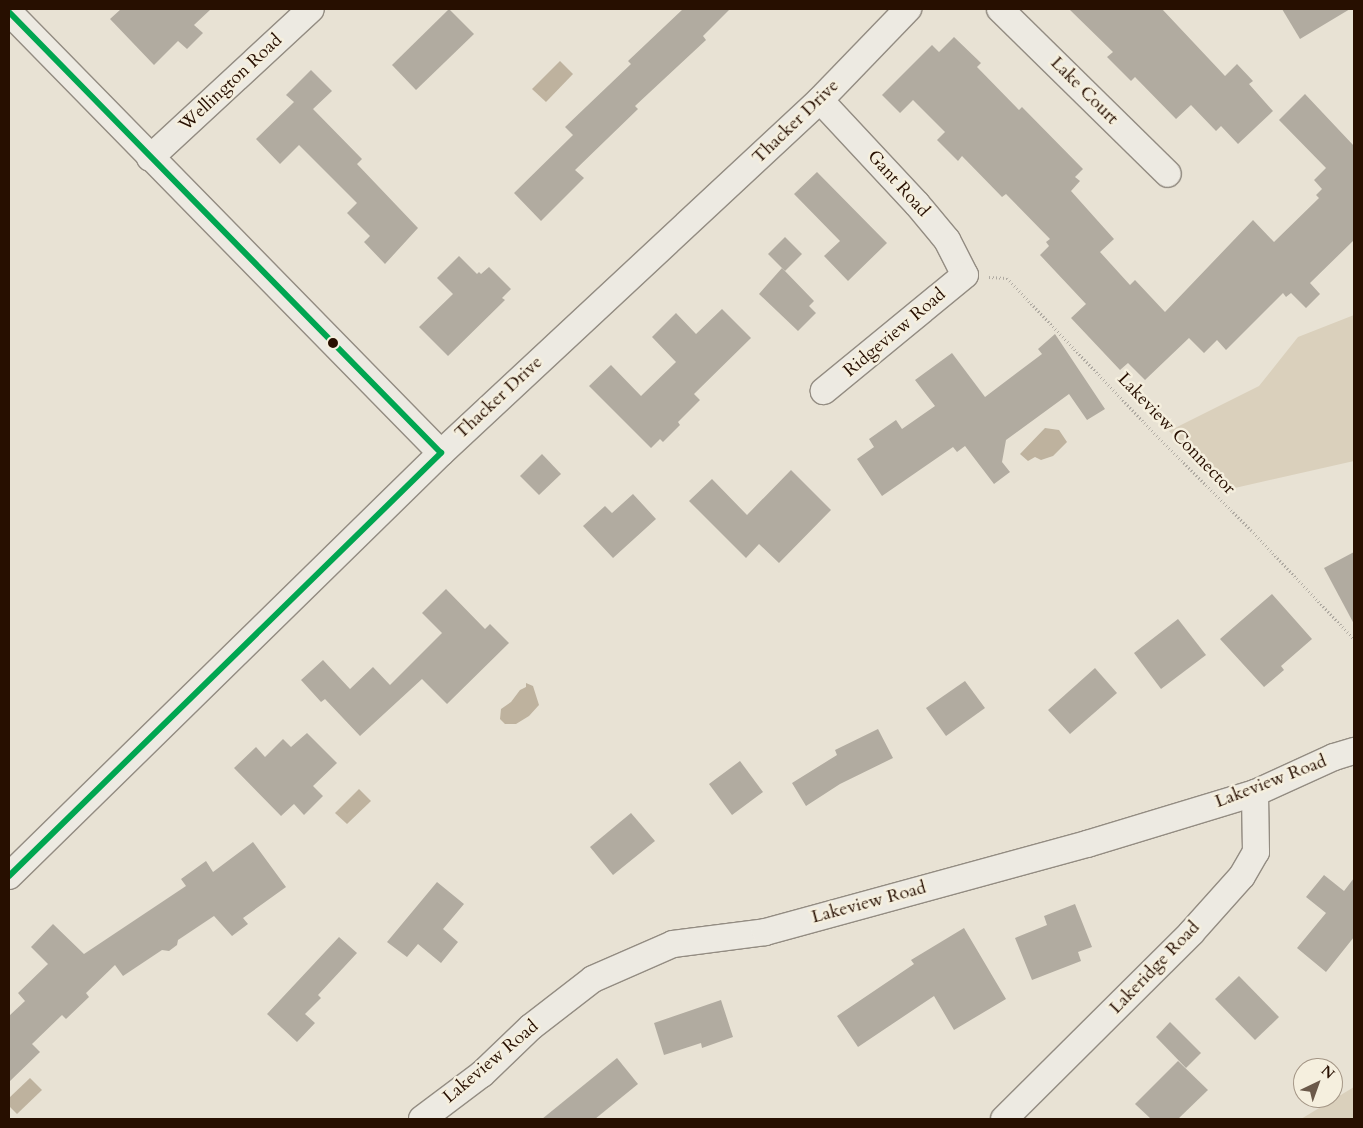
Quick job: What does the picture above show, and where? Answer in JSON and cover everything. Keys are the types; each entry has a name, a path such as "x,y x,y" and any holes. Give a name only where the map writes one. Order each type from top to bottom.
{"street":[{"name":"Wellington Road","path":"150,158 311,9"},
{"name":"Thacker Drive","path":"9,876 441,453 820,100 908,9"},
{"name":"Lake Court","path":"1000,9 1168,174"},
{"path":"9,12 441,453"},
{"name":"Gant Road","path":"820,100 917,204 947,240 966,275"},
{"name":"Ridgeview Road","path":"824,391 966,275"},
{"name":"Lakeview Road","path":"422,1119 482,1074 531,1027 593,979 673,944 765,932 1087,844 1255,792 1334,757 1354,751"},
{"name":"Lakeridge Road","path":"1004,1119 1186,938 1242,876 1256,852 1255,792"}],"path":[{"name":"Lakeview Connector","path":"966,275 1007,278 1159,438 1251,530 1354,640"}],"shaded area":[{"path":"560,61 573,74 546,102 532,89"},
{"path":"1354,315 1354,461 1226,490 1169,431 1259,386 1298,337"},
{"path":"1045,428 1059,430 1067,442 1053,456 1041,460 1035,457 1028,461 1020,454"},
{"path":"526,683 533,686 539,705 529,716 516,724 505,724 500,719 501,709 511,702 520,690 526,687"},
{"path":"359,789 371,801 347,824 335,813"},
{"path":"30,1078 42,1090 17,1114 9,1106 9,1098"},
{"path":"1354,1087 1354,1119 1301,1119 1319,1108 1343,1108 1343,1094"}],"building":[{"path":"121,9 211,9 194,25 203,33 187,49 178,41 154,65 110,19"},
{"path":"449,9 474,34 416,90 392,65"},
{"path":"683,9 730,9 703,36 706,40 635,106 638,109 575,170 584,178 541,221 514,193 573,135 565,127 631,64 628,61"},
{"path":"1069,9 1162,9 1225,76 1237,64 1253,81 1249,84 1273,111 1238,144 1221,126 1216,131 1191,105 1176,119 1135,77 1131,81 1107,57 1113,52"},
{"path":"1282,9 1350,9 1300,39"},
{"path":"954,37 981,63 977,67 1019,110 1022,107 1083,169 1075,177 1080,181 1071,191 1114,239 1100,252 1130,285 1135,280 1165,312 1253,220 1274,242 1319,198 1316,195 1322,189 1314,180 1326,168 1279,120 1305,94 1354,146 1354,240 1310,283 1320,294 1306,308 1291,293 1286,297 1283,293 1226,350 1217,340 1204,353 1189,338 1145,380 1128,363 1120,370 1071,318 1086,304 1040,255 1049,246 1046,242 1050,239 1006,194 1002,197 962,156 958,161 937,140 945,132 913,100 900,113 882,95 932,45 939,52"},
{"path":"311,70 332,91 313,109 362,159 357,164 418,228 385,264 364,242 370,236 347,213 357,203 299,145 280,164 256,139 294,102 286,95"},
{"path":"817,172 887,243 848,281 824,256 840,241 794,194"},
{"path":"785,237 802,254 785,271 768,254"},
{"path":"459,256 477,274 479,272 481,274 489,267 511,289 502,298 505,300 448,356 419,327 453,294 437,278"},
{"path":"782,268 814,301 809,306 816,313 798,331 759,294"},
{"path":"722,309 751,338 694,394 700,400 678,422 680,425 663,442 660,439 651,448 589,386 611,365 641,396 676,362 652,337 676,313 696,334"},
{"path":"1055,334 1105,409 1087,420 1069,394 1006,440 1002,462 1010,472 994,484 965,446 957,452 953,447 882,496 857,459 874,447 869,439 896,420 902,429 935,406 915,380 952,353 985,397 1042,354 1038,349"},
{"path":"542,454 561,474 539,495 520,476"},
{"path":"791,470 831,510 779,563 759,544 746,558 689,501 712,479 747,515"},
{"path":"633,494 656,519 613,558 583,526 605,506 612,513"},
{"path":"1354,552 1354,624 1324,568"},
{"path":"446,589 485,629 490,624 509,643 447,704 422,679 360,736 325,699 321,702 301,680 323,660 350,689 373,667 390,685 442,633 422,613"},
{"path":"1272,594 1312,639 1281,666 1284,670 1264,687 1220,639"},
{"path":"1178,619 1206,655 1161,689 1134,653"},
{"path":"1095,668 1117,693 1070,734 1048,710"},
{"path":"965,681 985,708 946,736 926,708"},
{"path":"878,729 893,758 840,784 806,806 792,783 837,755 835,750"},
{"path":"307,733 337,763 313,786 323,796 304,815 294,804 281,816 234,768 256,747 265,757 283,739 291,747"},
{"path":"740,761 763,792 732,815 709,784"},
{"path":"631,813 655,841 613,875 590,847"},
{"path":"253,842 286,887 243,918 248,924 232,936 214,916 178,940 177,945 169,951 162,950 123,976 115,965 86,993 89,997 66,1019 62,1015 32,1044 40,1052 9,1082 9,1016 25,1001 18,993 48,964 31,947 53,924 84,954 186,886 181,879 206,861 213,872"},
{"path":"1324,875 1344,891 1354,878 1354,937 1326,972 1297,948 1326,913 1306,897"},
{"path":"437,882 464,904 443,929 458,942 441,963 418,944 407,957 387,942"},
{"path":"1075,904 1092,947 1078,952 1081,961 1032,980 1015,938 1047,925 1044,916"},
{"path":"964,928 1006,999 954,1030 934,996 858,1047 837,1016 914,964 911,960"},
{"path":"339,937 357,953 318,995 321,998 305,1014 315,1023 297,1042 267,1014"},
{"path":"1239,976 1279,1017 1255,1040 1215,999"},
{"path":"721,1000 733,1037 702,1048 701,1043 664,1055 654,1023"},
{"path":"1170,1022 1201,1053 1186,1068 1156,1037"},
{"path":"617,1058 638,1084 595,1119 542,1119"},
{"path":"1178,1061 1208,1090 1178,1119 1151,1119 1135,1104"}],"transit line":[{"path":"9,12 441,453"},
{"path":"9,876 441,453"}]}
